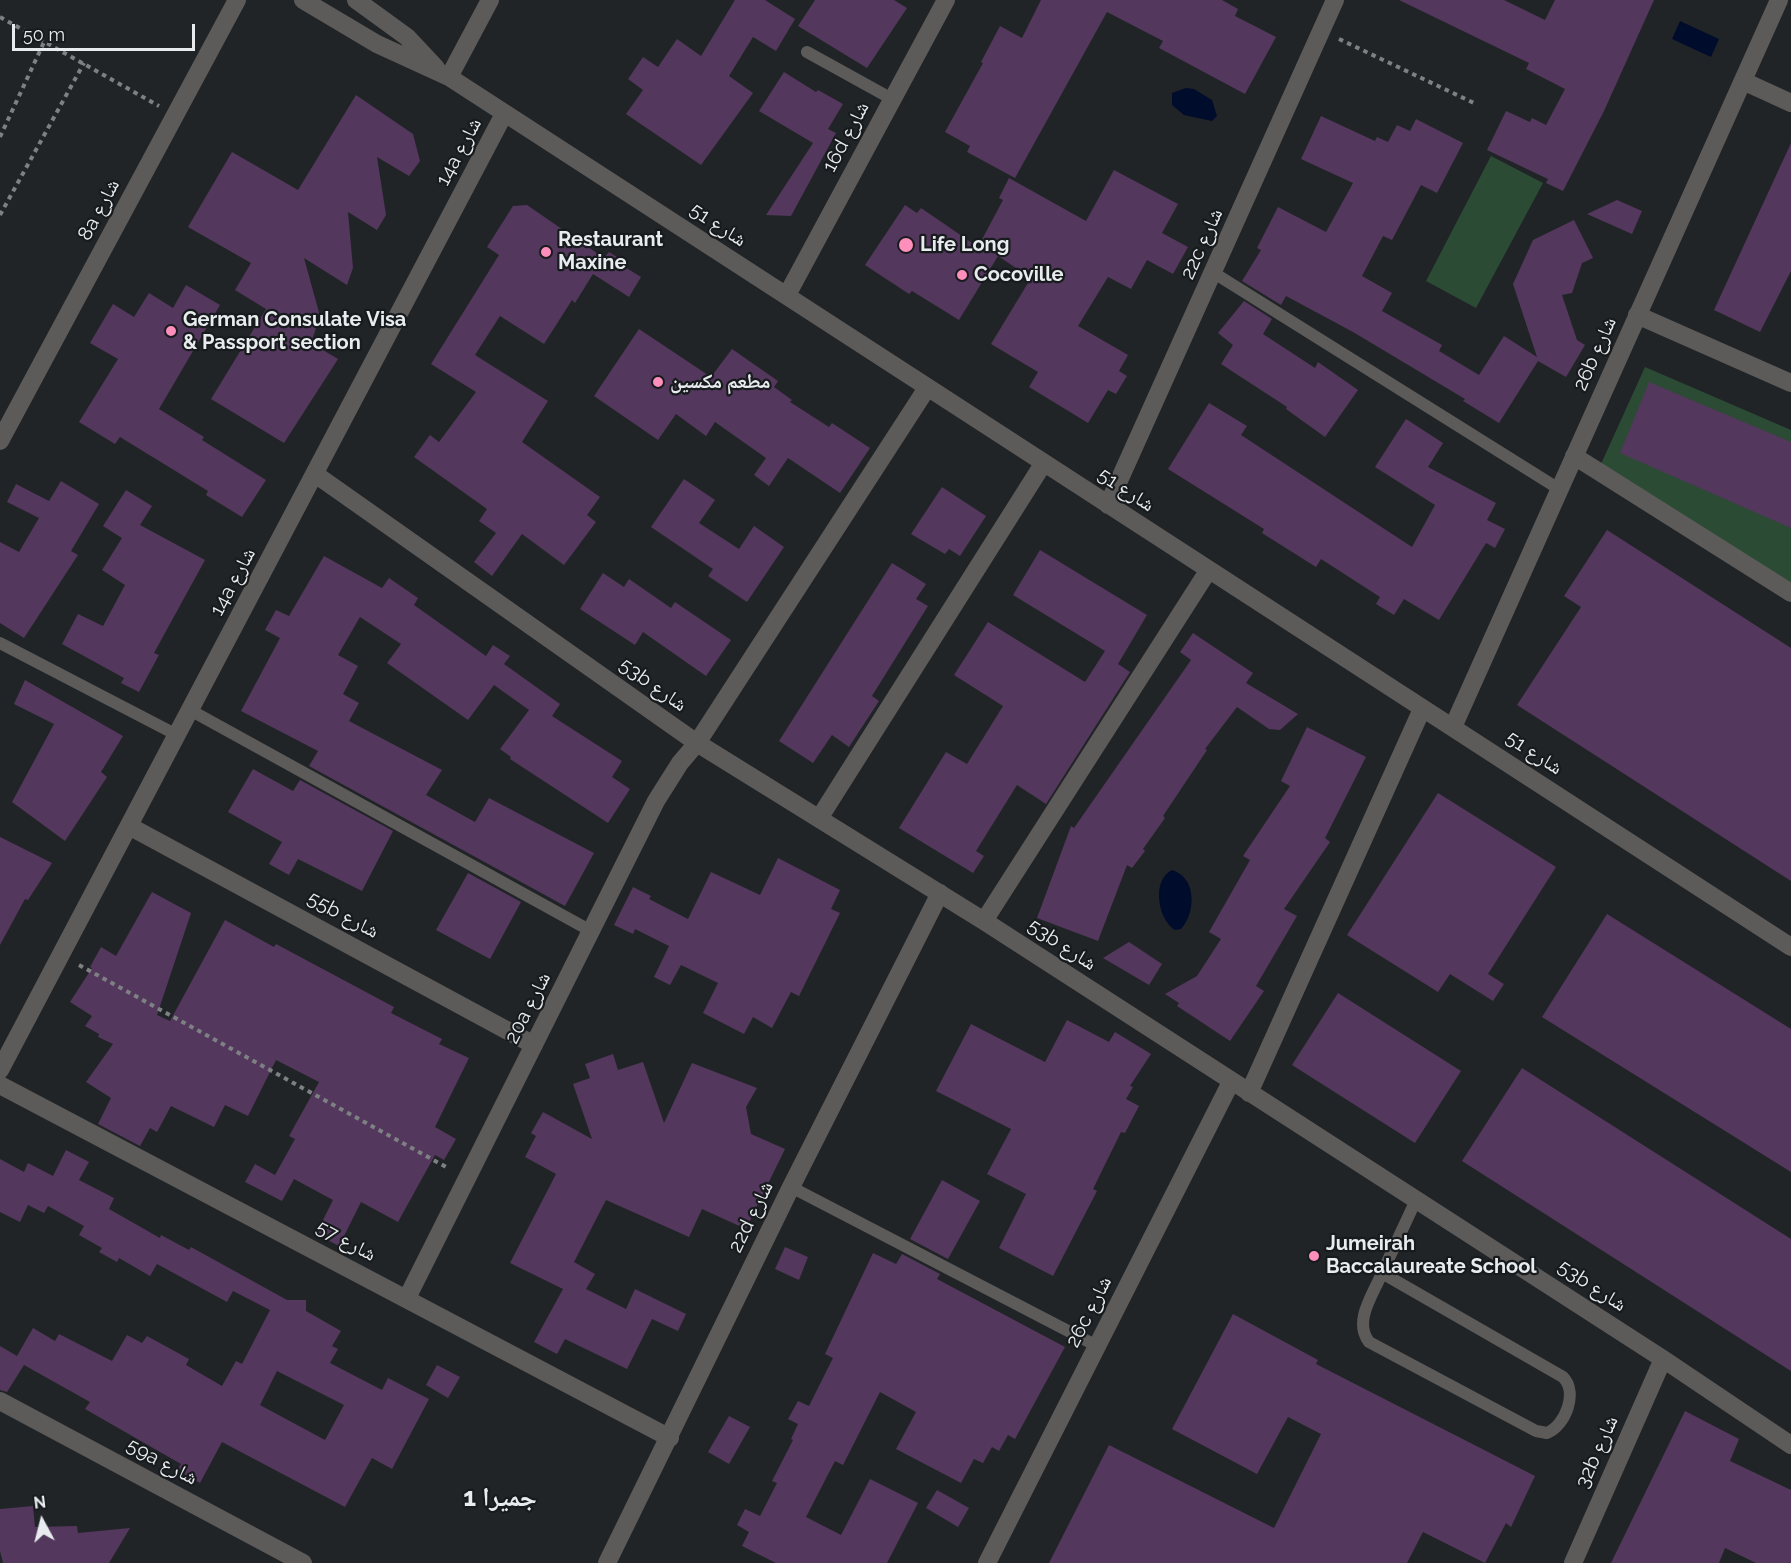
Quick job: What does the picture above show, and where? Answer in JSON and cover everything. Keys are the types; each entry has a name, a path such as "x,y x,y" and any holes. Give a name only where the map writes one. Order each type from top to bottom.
{"street":[{"name":"8a شارع","path":"0,441 237,0"},
{"name":"شارع 51","path":"303,0 377,44 443,73 1791,947"},
{"name":"شارع 51","path":"356,0 407,37 443,73"},
{"path":"443,73 490,0"},
{"name":"16d شارع","path":"787,295 946,0"},
{"name":"22c شارع","path":"1108,505 1335,0"},
{"name":"26b شارع","path":"1453,727 1779,0"},
{"path":"1743,81 1791,103"},
{"name":"14a شارع","path":"0,1070 504,114"},
{"path":"1637,315 1791,383"},
{"name":"20a شارع","path":"406,1298 656,801 680,763 697,743 927,388"},
{"path":"1574,456 1791,593"},
{"path":"820,817 1043,464"},
{"name":"53b شارع","path":"315,474 697,743 820,817 984,921 1663,1359 1791,1445"},
{"path":"984,921 1208,571"},
{"path":"1249,1093 1422,708"},
{"name":"55b شارع","path":"129,826 534,1045"},
{"name":"22d شارع","path":"607,1563 791,1187 940,893"},
{"name":"26c شارع","path":"987,1563 1231,1082"},
{"name":"شارع 57","path":"0,1085 670,1438"},
{"name":"32b شارع","path":"1573,1563 1663,1359"},
{"name":"59a شارع","path":"0,1401 303,1563"}],"lane":[{"path":"807,52 892,99"},
{"path":"1214,273 1559,489"},
{"path":"0,642 177,735"},
{"path":"190,710 591,931"},
{"path":"791,1187 1097,1346"},
{"path":"1382,1274 1563,1377 1571,1388 1572,1395 1556,1427 1547,1433 1536,1431 1369,1342 1365,1336 1362,1320 1382,1274 1416,1200"}],"path":[{"path":"0,17 45,40 175,116"},
{"path":"1322,31 1474,103"},
{"path":"0,136 45,40"},
{"path":"0,215 84,63"},
{"path":"61,955 468,1178"}],"green space":[{"path":"1491,156 1543,183 1476,308 1426,281"},
{"path":"1645,367 1791,430 1791,583 1601,464"}],"water":[{"path":"1680,21 1719,39 1711,57 1672,39"},
{"path":"1186,88 1194,89 1212,100 1217,116 1212,121 1184,115 1172,105 1172,93"},
{"path":"1172,870 1186,880 1192,896 1186,922 1181,929 1175,930 1164,918 1159,900 1161,882"}],"building":[{"path":"735,0 765,0 795,19 776,51 753,37 729,76 753,93 701,165 626,114 643,90 628,79 643,57 658,67 677,39 701,56"},
{"path":"815,0 894,0 907,8 867,68 798,26"},
{"path":"1041,0 1222,0 1238,9 1235,16 1276,37 1245,94 1159,48 1163,41 1107,12 1015,178 967,152 970,146 945,132 983,63 981,62 1000,26 1022,38"},
{"path":"1399,0 1504,0 1545,20 1555,0 1654,0 1604,111 1563,191 1546,183 1548,179 1487,150 1506,111 1530,122 1532,118 1546,125 1565,89 1526,69 1529,63"},
{"path":"784,72 816,92 818,90 843,104 828,129 836,133 791,216 766,215 813,143 759,111"},
{"path":"356,95 413,134 420,161 409,176 377,157 386,215 377,230 348,212 353,268 347,285 304,258 320,316 311,343 338,359 284,443 211,399 266,309 235,290 251,263 188,227 232,152 298,190"},
{"path":"1321,116 1375,141 1377,137 1388,142 1397,125 1410,131 1416,119 1463,143 1437,193 1421,185 1392,240 1383,236 1362,276 1392,293 1382,311 1442,345 1439,351 1479,375 1504,336 1537,357 1513,284 1533,240 1574,220 1593,258 1582,263 1572,293 1562,295 1577,340 1585,345 1566,377 1538,361 1499,423 1463,401 1465,399 1353,332 1286,296 1281,305 1242,281 1261,250 1257,248 1278,207 1326,232 1353,183 1301,159"},
{"path":"1791,143 1791,271 1760,332 1714,310"},
{"path":"1114,170 1178,204 1162,233 1188,247 1173,274 1147,260 1131,289 1108,277 1078,326 1128,355 1119,371 1127,376 1116,394 1108,390 1088,423 1029,387 1038,372 991,344 1031,278 998,256 959,320 912,291 909,294 865,265 905,205 917,213 921,208 978,247 1003,200 999,198 1009,178 1086,221"},
{"path":"1617,200 1642,211 1632,234 1587,214"},
{"path":"527,205 604,258 609,252 625,262 623,266 641,277 629,297 593,274 575,303 572,300 544,344 500,316 475,355 548,401 522,442 600,497 587,515 596,522 564,565 522,534 492,576 474,562 496,533 479,521 487,509 414,457 430,435 439,442 476,392 431,364 499,255 487,247 513,206"},
{"path":"186,285 220,305 159,409 204,437 202,440 266,480 242,517 206,495 208,491 120,437 115,444 79,422 118,359 90,343 113,304 134,317 149,293 173,308"},
{"path":"1244,301 1272,319 1263,334 1315,368 1318,362 1358,390 1325,437 1286,409 1287,407 1221,364 1233,345 1218,333"},
{"path":"639,329 711,377 732,349 778,381 774,387 792,400 790,402 829,427 832,423 870,448 840,493 788,458 769,486 754,475 766,458 715,422 706,436 676,414 658,440 594,396"},
{"path":"1649,382 1791,442 1791,528 1620,453"},
{"path":"1209,403 1247,426 1241,435 1412,547 1435,505 1375,467 1406,419 1443,443 1428,467 1496,503 1487,520 1505,529 1495,548 1486,543 1439,620 1404,599 1394,615 1376,604 1380,597 1321,559 1316,567 1262,533 1264,529 1168,469"},
{"path":"684,479 715,500 699,523 739,549 754,526 784,547 747,602 708,576 713,569 651,527"},
{"path":"61,481 99,504 71,551 78,555 24,638 0,623 0,542 19,552 39,518 7,502 16,484 49,501"},
{"path":"942,487 986,516 960,556 949,549 945,554 911,534"},
{"path":"126,490 152,506 140,525 205,560 154,653 159,655 139,692 121,683 124,678 62,644 78,614 103,626 125,585 102,570 122,538 103,526"},
{"path":"1607,530 1791,648 1791,881 1517,705 1581,607 1564,596"},
{"path":"1040,550 1147,615 1118,664 1130,672 1046,804 1017,785 976,851 984,856 973,873 899,828 946,752 967,764 1003,706 954,675 988,622 1085,682 1105,651 1013,595"},
{"path":"324,556 382,588 389,578 418,598 414,605 486,656 493,645 510,656 504,664 560,704 552,716 622,761 612,777 630,789 608,823 510,759 511,757 500,749 529,710 494,685 468,720 387,663 401,644 360,617 338,655 358,666 343,694 359,703 349,721 442,770 426,795 475,822 489,798 594,853 565,906 309,766 318,751 241,711 280,638 265,630 276,610 289,616"},
{"path":"892,563 926,584 916,599 928,606 872,696 879,701 849,747 832,735 813,763 779,741"},
{"path":"603,573 624,587 629,579 671,608 675,602 731,640 706,676 643,632 635,645 580,609"},
{"path":"1193,633 1253,673 1246,683 1298,714 1280,730 1269,729 1237,707 1205,749 1207,750 1163,816 1165,818 1143,849 1145,851 1132,868 1127,865 1098,941 1037,918 1071,826 1074,828 1191,660 1180,652"},
{"path":"25,680 123,736 101,772 107,777 65,841 12,802 54,724 14,704"},
{"path":"1307,727 1366,757 1325,838 1330,842 1284,909 1297,916 1256,986 1264,991 1230,1041 1177,1006 1179,1003 1165,994 1197,976 1221,939 1209,932 1250,860 1243,856 1290,786 1281,781"},
{"path":"253,769 293,791 300,780 393,831 362,891 298,859 289,875 269,864 282,842 228,812"},
{"path":"1438,793 1556,867 1488,974 1504,984 1493,1001 1450,974 1438,992 1347,935"},
{"path":"0,837 52,863 28,900 25,899 0,945"},
{"path":"778,858 840,890 831,909 840,913 799,996 791,992 772,1028 753,1017 744,1034 703,1013 718,983 681,965 670,985 654,977 669,946 635,929 633,934 614,925 633,887 651,896 649,899 688,919 711,872 760,895"},
{"path":"468,873 521,902 490,959 436,930"},
{"path":"152,892 191,913 157,1015 170,1021 225,920 274,947 276,944 394,1007 391,1013 442,1039 439,1044 469,1058 435,1127 456,1139 444,1160 435,1155 398,1222 361,1202 339,1246 316,1234 333,1200 294,1179 282,1201 245,1182 255,1164 275,1175 295,1139 289,1136 319,1082 276,1060 248,1116 225,1105 214,1127 171,1106 157,1132 150,1128 140,1146 98,1124 111,1098 86,1082 113,1044 98,1037 99,1034 85,1026 92,1016 70,1002 92,968 90,967 101,947 116,956"},
{"path":"1607,914 1791,1029 1791,1172 1542,1017"},
{"path":"1129,942 1162,964 1149,985 1103,958"},
{"path":"1338,993 1461,1071 1415,1143 1292,1065"},
{"path":"1067,1020 1109,1042 1115,1032 1151,1054 1130,1086 1133,1087 1126,1099 1139,1106 1125,1133 1121,1132 1093,1189 1097,1191 1053,1276 999,1248 1026,1194 987,1174 1011,1129 936,1091 971,1024 1045,1062"},
{"path":"613,1054 618,1070 643,1062 664,1123 692,1063 757,1088 746,1107 751,1134 785,1149 746,1229 702,1209 689,1237 606,1200 574,1262 595,1274 586,1289 626,1309 635,1289 686,1314 678,1331 652,1319 627,1369 565,1339 557,1354 534,1342 563,1289 510,1263 556,1174 525,1157 536,1136 531,1133 543,1112 592,1139 573,1084 590,1078 585,1064"},
{"path":"1522,1068 1791,1239 1791,1371 1462,1161"},
{"path":"66,1150 89,1162 79,1180 114,1198 109,1209 160,1238 161,1235 189,1250 191,1247 287,1300 306,1300 306,1311 341,1331 332,1346 338,1349 330,1363 382,1390 388,1378 429,1399 392,1469 372,1458 345,1507 222,1442 200,1483 177,1470 181,1464 85,1409 90,1402 24,1365 7,1392 0,1390 0,1346 17,1356 33,1328 55,1341 59,1334 112,1361 127,1335 142,1343 147,1336 189,1359 186,1365 222,1386 236,1361 242,1364 270,1310 233,1291 227,1302 157,1264 150,1276 119,1258 117,1262 99,1252 102,1248 79,1235 84,1226 48,1206 44,1213 28,1205 20,1222 0,1212 0,1159 24,1172 28,1163 53,1176","holes":["277,1371 344,1405 325,1440 260,1405"]},
{"path":"942,1180 980,1201 948,1259 910,1239"},
{"path":"785,1247 808,1257 799,1280 775,1269"},
{"path":"873,1253 896,1264 902,1254 940,1274 937,1279 1065,1347 1015,1439 1008,1435 999,1451 992,1447 983,1463 974,1459 961,1483 896,1449 916,1412 880,1392 843,1465 835,1461 806,1517 841,1535 870,1479 918,1503 887,1563 776,1563 742,1546 749,1532 737,1525 745,1509 760,1516 777,1483 772,1481 793,1440 791,1439 798,1424 788,1419 798,1401 809,1406 833,1358 825,1354"},
{"path":"1233,1314 1318,1360 1316,1364 1535,1476 1511,1527 1506,1523 1485,1563 1423,1532 1407,1563 1049,1563 1109,1445 1274,1528 1321,1434 1288,1417 1257,1474 1172,1429"},
{"path":"437,1365 460,1377 448,1398 426,1385"},
{"path":"1685,1411 1739,1439 1730,1461 1791,1490 1791,1563 1756,1563 1725,1548 1719,1563 1611,1563"},
{"path":"729,1416 750,1427 729,1464 708,1452"},
{"path":"937,1490 969,1508 958,1527 926,1508"},
{"path":"33,1506 35,1527 77,1526 78,1533 130,1528 109,1563 3,1563 0,1551 0,1509"}],"place":[{"name":"Life Long","path":"906,245"},
{"name":"Restaurant Maxine","path":"546,252"},
{"name":"Cocoville","path":"962,275"},
{"name":"German Consulate Visa & Passport section","path":"171,331"},
{"name":"مطعم مكسين","path":"658,382"},
{"name":"Jumeirah Baccalaureate School","path":"1314,1256"}],"district":[{"name":"جميرا 1","path":"500,1498"}]}
